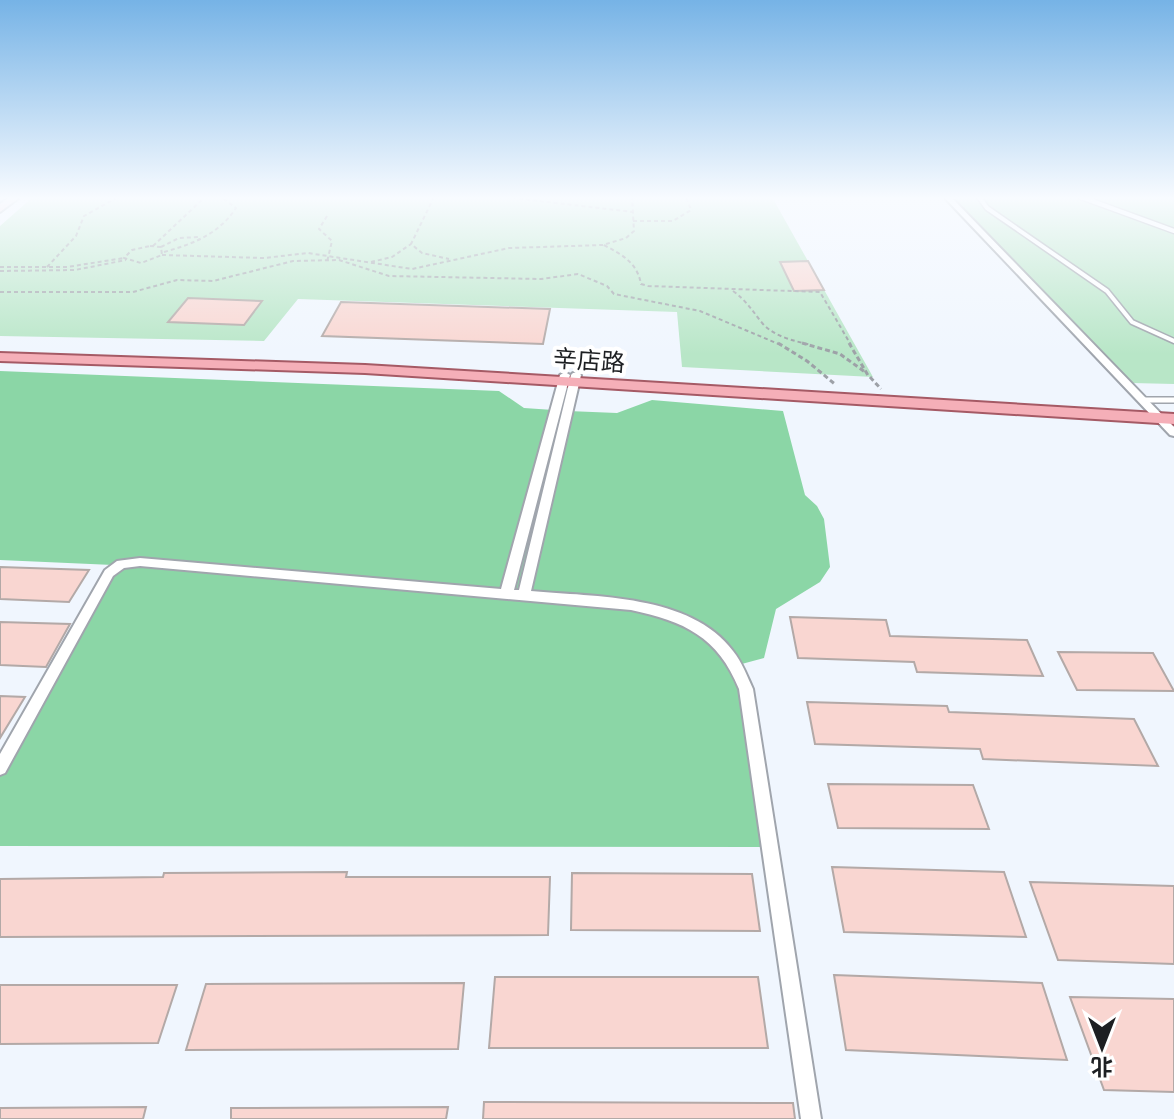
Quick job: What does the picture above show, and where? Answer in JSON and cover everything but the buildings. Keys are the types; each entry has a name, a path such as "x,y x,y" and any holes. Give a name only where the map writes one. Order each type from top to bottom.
{"main road":[{"name":"辛店路","path":"0,349 326,360 570,379 884,392 1161,411"},
{"name":"辛店路","path":"0,357 365,369 1161,411"}],"street":[{"path":"999,249 1161,411 1174,433"},
{"path":"506,595 570,379"},
{"path":"524,596 570,379"},
{"path":"0,768 109,573 121,564 140,562 631,605 666,611 692,623 721,645 738,664 746,689 811,1119"}],"lane":[{"path":"1047,249 1107,291 1132,322 1174,341"},
{"path":"1161,411 1174,400"}],"path":[{"path":"47,267 64,249"},
{"path":"0,269 75,270 125,259 136,249"},
{"path":"0,269 85,265 125,259 141,263 176,249"},
{"path":"328,261 330,249"},
{"path":"367,262 392,257 403,249"},
{"path":"417,249 453,260"},
{"path":"163,253 264,258 329,254 412,269 503,249"},
{"path":"611,249 632,260 638,266 641,284 648,286 824,294 869,377"},
{"path":"0,292 133,292 177,280 213,281 293,261 328,261 389,276 541,279 584,275 607,286 614,294 701,311 746,329 818,366 841,390"},
{"path":"733,291 753,309 766,328 794,340 836,350 852,359 884,392"}],"green space":[{"path":"0,249 801,249 873,377 682,367 677,312 298,299 264,341 0,336"},
{"path":"1003,249 1174,249 1174,384 1132,383"},
{"path":"0,371 499,391 524,408 568,411 617,413 652,400 783,411 805,495 817,506 824,519 830,567 820,582 776,609 764,658 738,665 770,847 0,846 0,768 113,565 0,560"}]}
